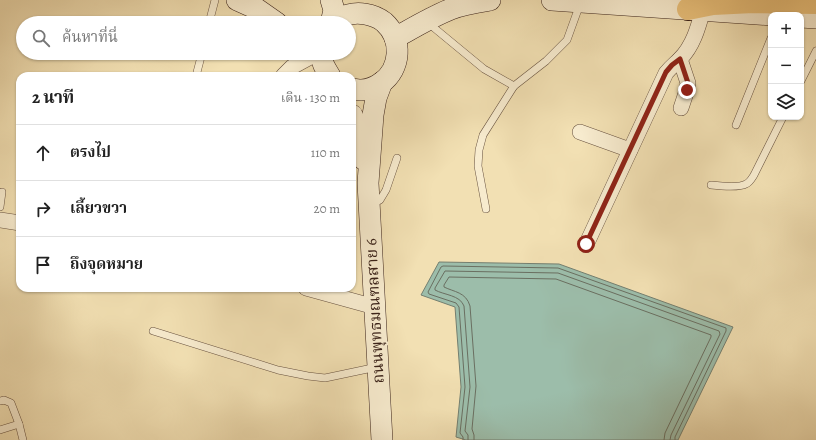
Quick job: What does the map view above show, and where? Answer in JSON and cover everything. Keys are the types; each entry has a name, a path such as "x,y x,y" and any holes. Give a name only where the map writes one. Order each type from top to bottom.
{"highway":[{"path":"695,10 713,4 816,3"}],"main road":[{"path":"238,0 257,9 267,16"},
{"path":"330,0 334,10 332,16"},
{"path":"395,38 452,8 472,2 490,0"},
{"path":"552,0 768,15"},
{"path":"345,16 358,13 366,14 384,22 393,32 397,45 398,55 395,68 387,79 375,87 362,90 356,89"},
{"path":"804,17 816,18"},
{"path":"368,183 373,115 376,98 382,82"},
{"path":"356,125 357,151 368,183"},
{"name":"ถนนพุทธมณฑลสาย 6","path":"368,183 382,440"}],"street":[{"path":"586,244 666,72 680,59 696,35 695,10"},
{"path":"680,59 688,83 681,108"},
{"path":"287,72 292,67 316,60"},
{"path":"580,132 630,150"},
{"path":"0,220 16,222"},
{"path":"321,292 375,307"}],"lane":[{"path":"211,16 215,0"},
{"path":"486,209 478,166 479,150 483,135 514,86 546,61 567,40 581,2"},
{"path":"425,21 484,69 514,86"},
{"path":"736,125 768,45"},
{"path":"804,75 816,51"},
{"path":"197,72 200,60"},
{"path":"711,185 737,186 745,185 750,182 781,120"},
{"path":"369,204 380,200 386,190 397,158"},
{"path":"0,207 2,192"},
{"path":"153,331 278,370 308,376 325,378 378,366"},
{"path":"0,401 4,400 11,403 23,440"},
{"path":"0,430 19,424"}],"water":[{"path":"439,262 559,264 733,327 678,440 466,440 456,437 461,387 455,307 421,295"}],"route":[{"path":"586,244 666,72 680,59 688,83 687,90"}]}
